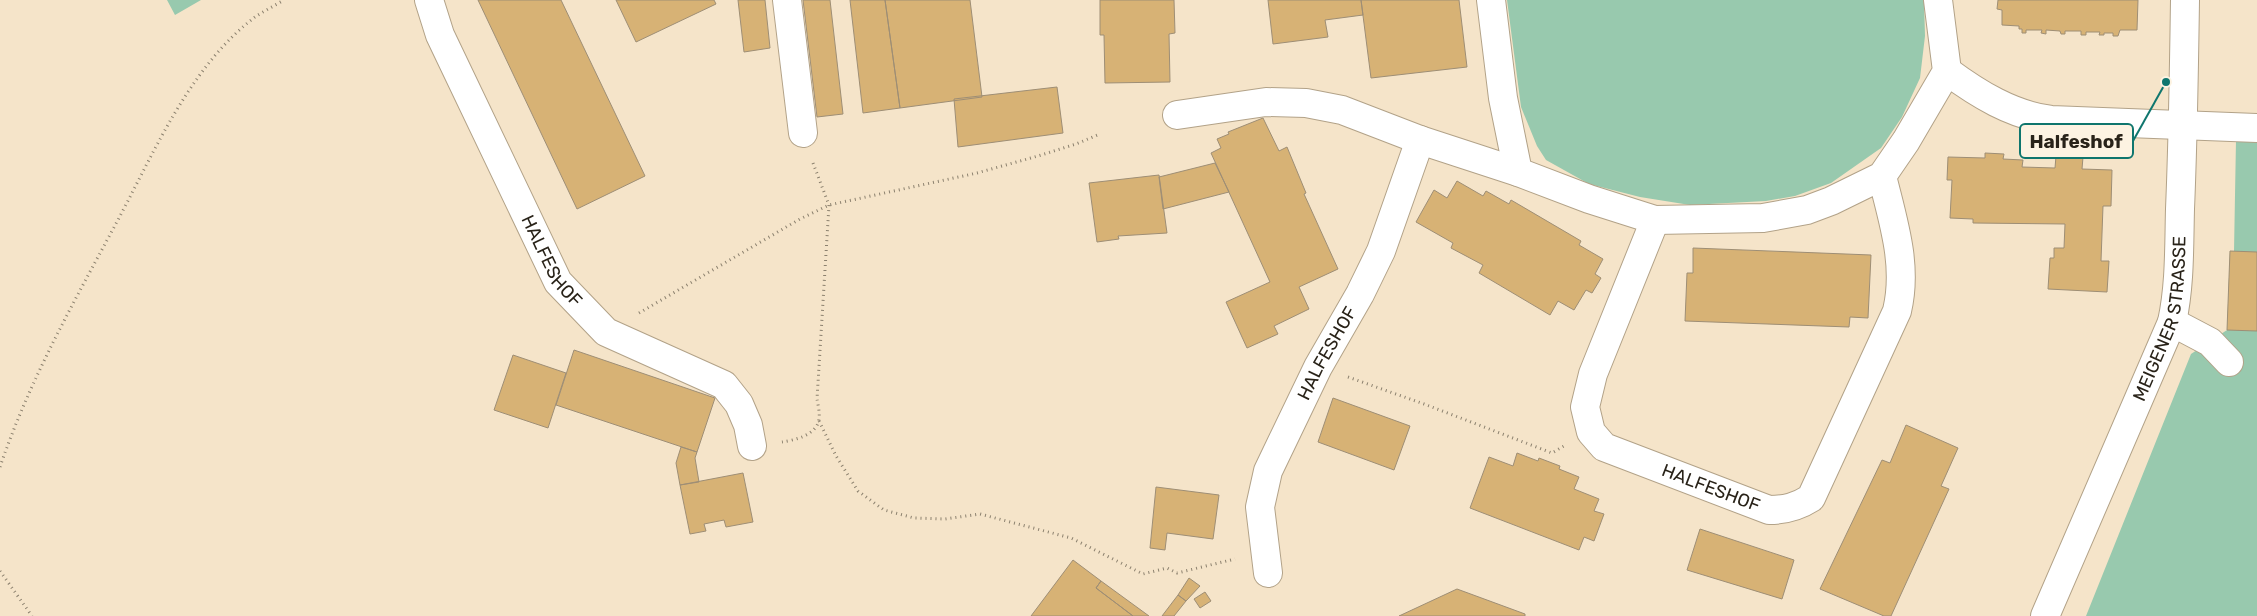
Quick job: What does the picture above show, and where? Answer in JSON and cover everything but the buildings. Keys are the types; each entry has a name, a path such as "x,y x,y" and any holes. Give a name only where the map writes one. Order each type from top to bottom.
{"street":[{"name":"HALFESHOF","path":"429,0 440,35 558,282 606,332 724,385 739,404 748,425 752,446"},
{"path":"787,0 802,133"},
{"path":"1491,0 1503,98 1518,172"},
{"path":"1177,115 1266,102 1306,103 1342,110 1420,140 1655,220 1728,220 1787,215 1831,201 1882,176 1906,141 1947,71 1938,0"},
{"name":"MEIGENER STRASSE","path":"2045,616 2172,322 2178,281 2185,0"},
{"path":"1947,71 1980,94 2012,111 2032,118 2257,128"},
{"name":"HALFESHOF","path":"1266,562 1260,507 1268,471 1318,367 1360,294 1381,251 1420,140"},
{"name":"HALFESHOF","path":"1591,432 1604,447 1769,510 1791,508 1810,498 1894,321 1900,298 1901,262 1882,176"},
{"path":"1591,432 1585,407 1592,374 1655,220"},
{"path":"2172,322 2210,342 2229,362"}],"path":[{"path":"0,467 10,436 64,320 178,107 202,73 238,32 256,17 284,0"},
{"path":"802,133 829,205 817,399 819,421 836,456 858,491 884,510 922,518 944,519 980,514 1070,538 1142,574 1167,568 1177,573 1266,562"},
{"path":"606,332 800,219 829,205 977,173 1048,153 1100,134"},
{"path":"1318,367 1424,404 1552,453 1591,432"},
{"path":"752,446 793,440 812,432 819,421"},
{"path":"0,574 32,616"}],"green space":[{"path":"167,0 201,0 175,15"},
{"path":"1507,0 1924,0 1925,36 1920,78 1902,117 1881,148 1831,183 1795,196 1766,201 1690,205 1640,197 1589,184 1546,160 1537,146 1521,107"},
{"path":"2236,140 2257,141 2257,616 2086,616 2191,354 2227,330 2230,251 2234,251"}],"place":[{"name":"Halfeshof","path":"2166,82"}]}
